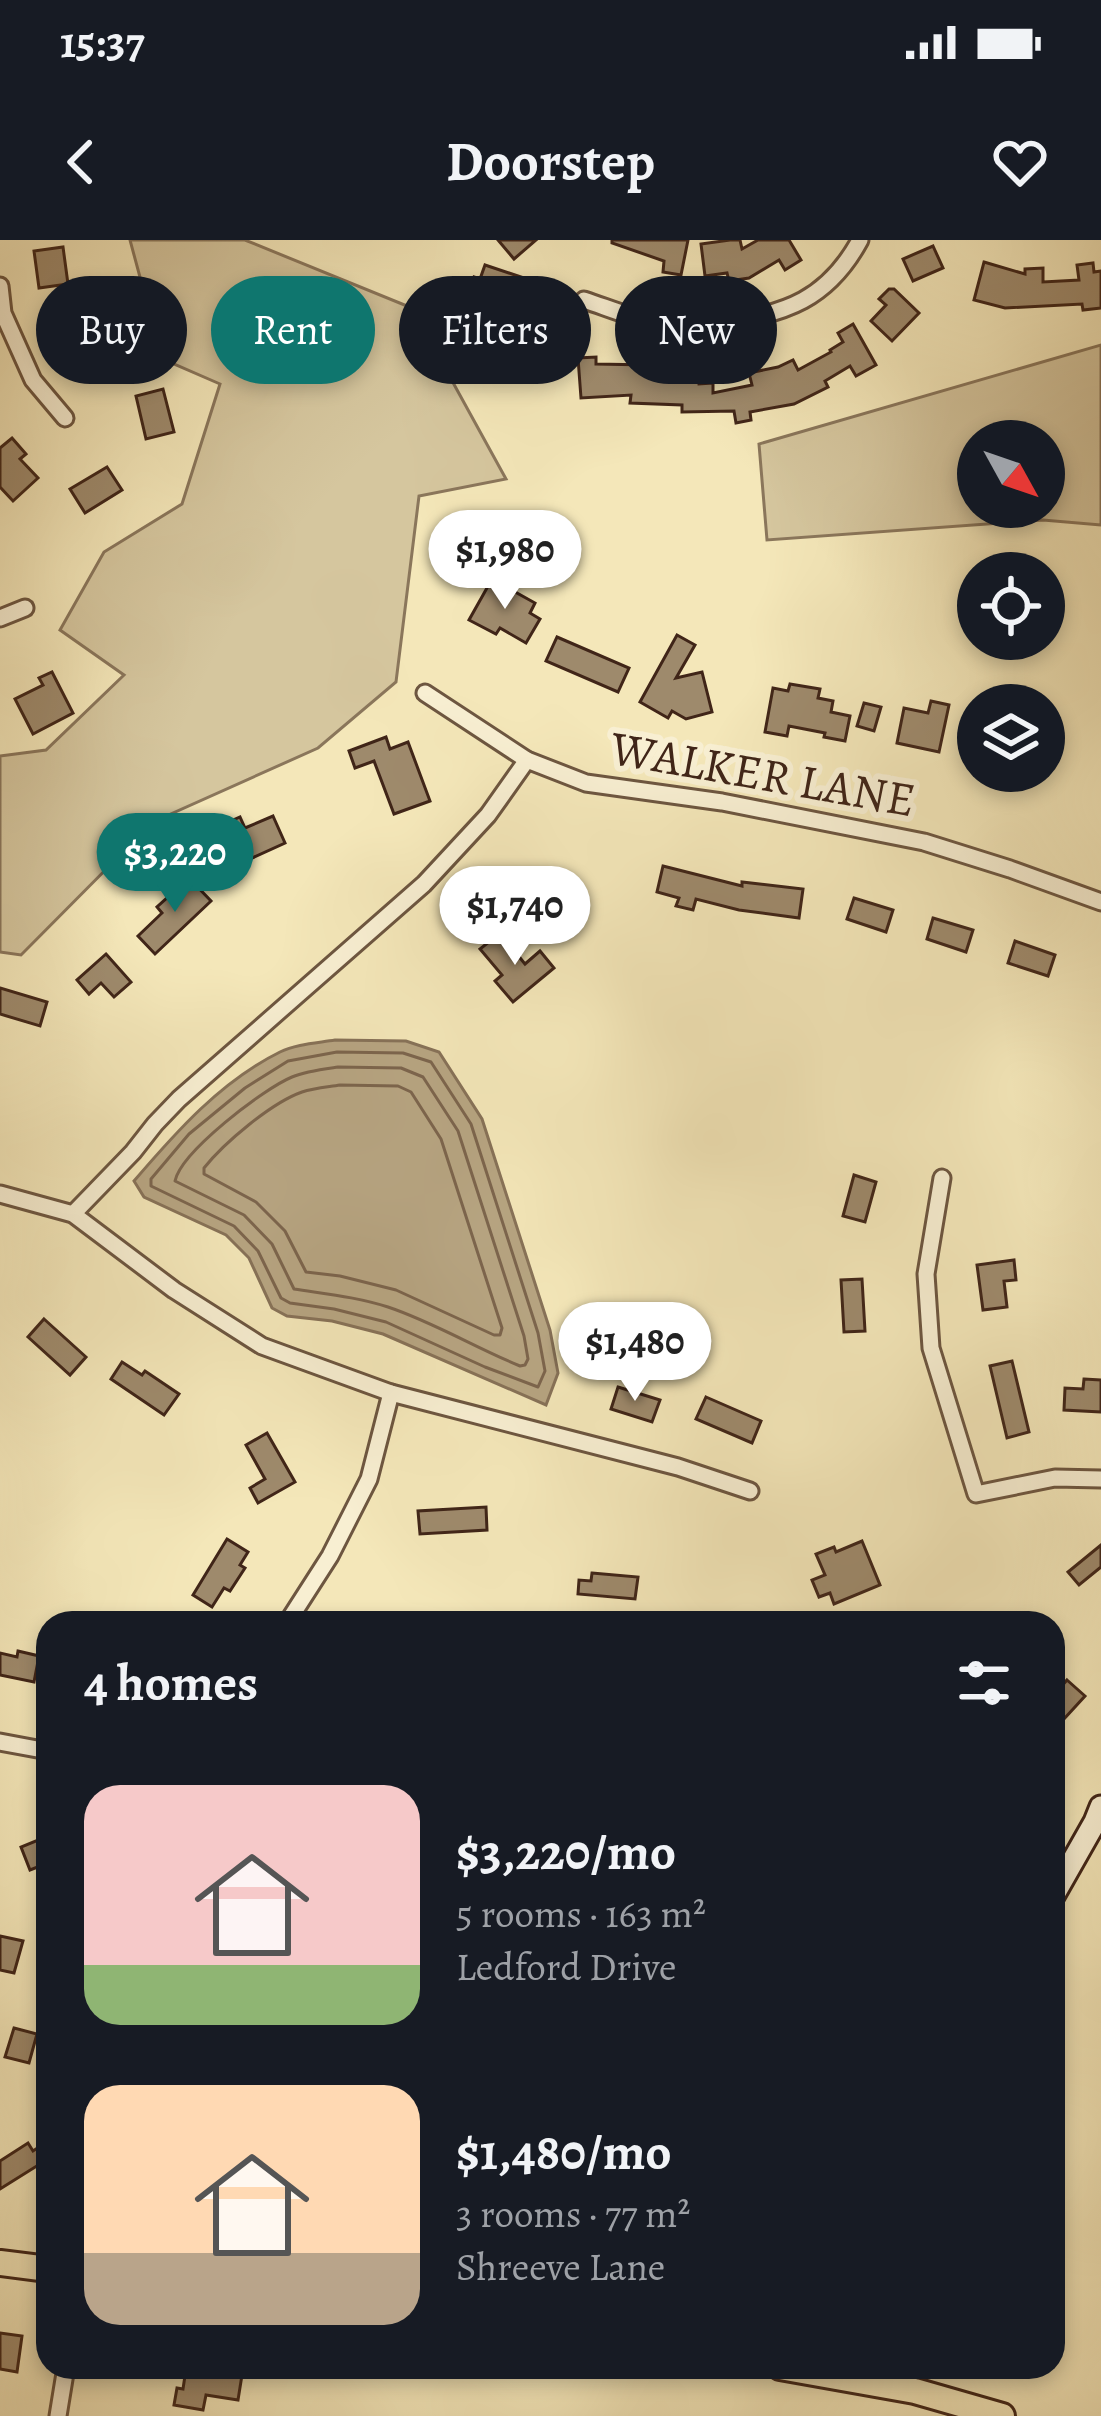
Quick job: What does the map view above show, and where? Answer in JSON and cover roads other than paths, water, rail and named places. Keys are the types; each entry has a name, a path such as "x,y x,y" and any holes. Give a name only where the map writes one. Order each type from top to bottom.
{"main road":[{"path":"0,2263 36,2268"},
{"path":"848,2379 915,2391 1002,2416"}],"street":[{"path":"591,302 660,324 708,325 759,318 798,305 830,283 860,240"},
{"path":"0,286 3,313 33,380 65,418"},
{"path":"0,618 25,608"},
{"name":"WALKER LANE","path":"425,693 527,760 586,783 722,802 924,842 1101,902"},
{"path":"73,1214 179,1099 424,884 488,815 527,760"},
{"path":"942,1178 926,1274 931,1348 976,1494 1055,1478 1101,1479"},
{"path":"0,1194 73,1214 174,1290 262,1346 391,1394 678,1467 750,1491"},
{"path":"295,1611 330,1556 369,1479 391,1394"},
{"path":"0,1742 36,1749"},
{"path":"1065,1875 1101,1807"},
{"path":"58,2416 64,2379"}],"water":[{"path":"335,1040 406,1041 439,1052 482,1119 550,1330 558,1373 546,1405 383,1334 287,1316 272,1308 249,1258 226,1235 144,1197 134,1181 183,1126 238,1078 286,1049"}]}
